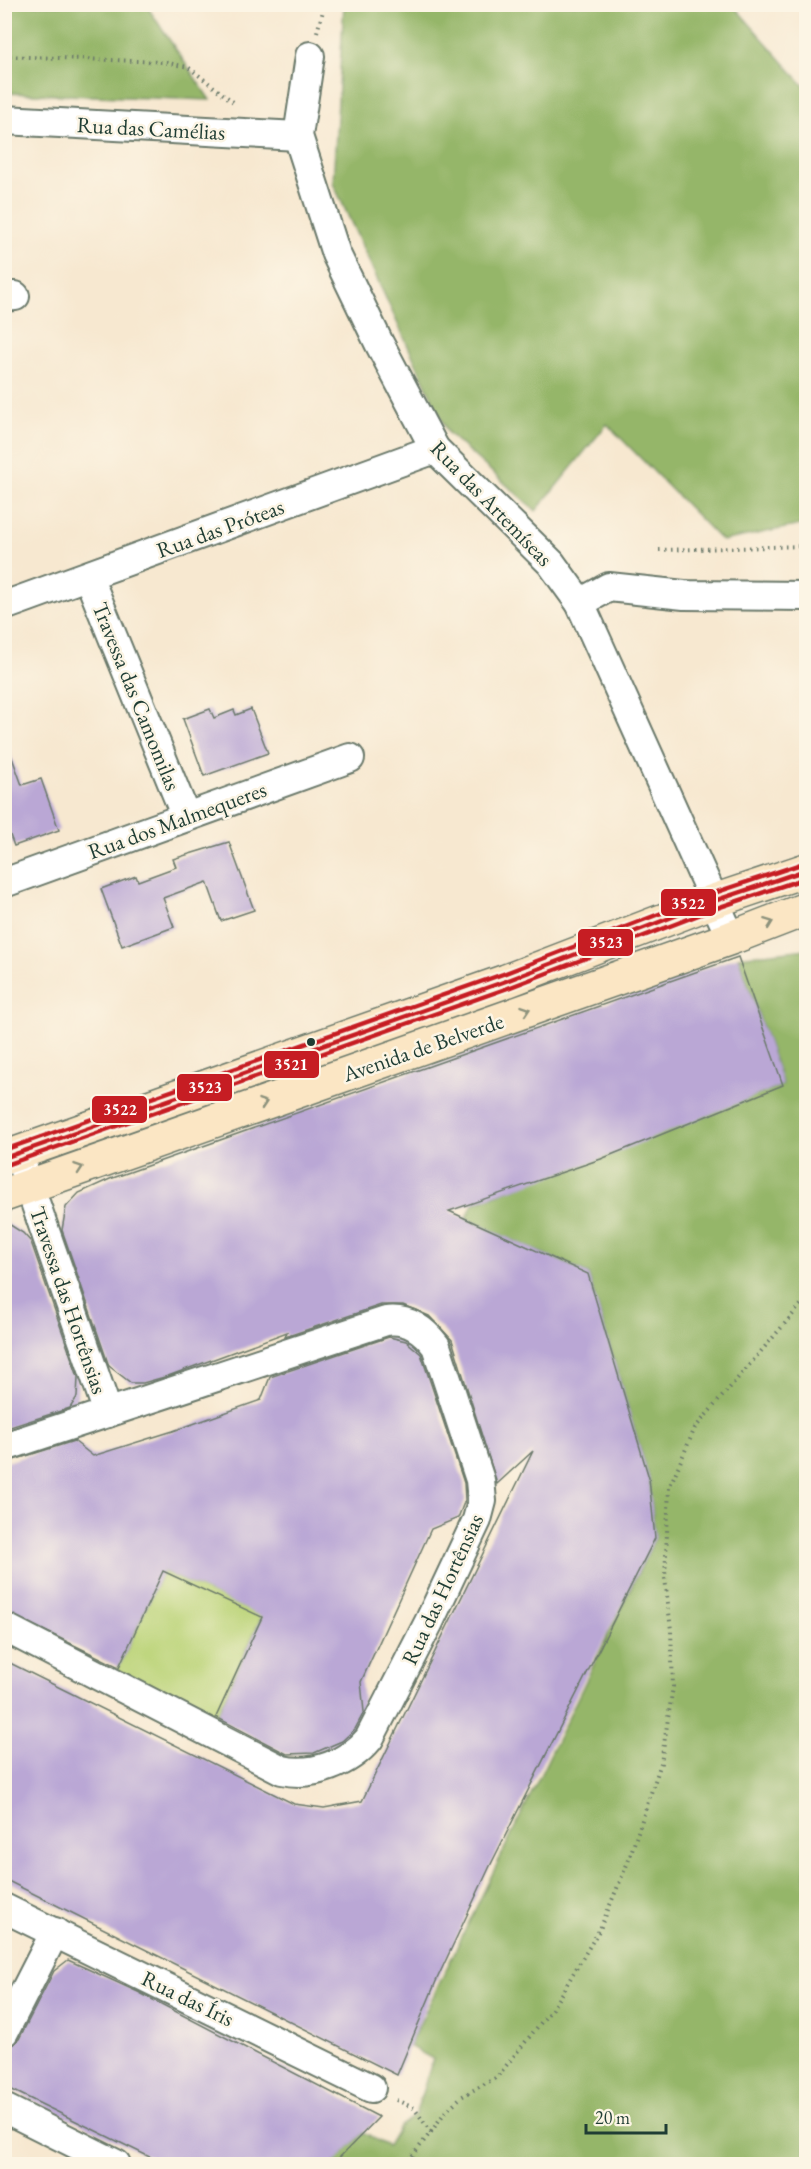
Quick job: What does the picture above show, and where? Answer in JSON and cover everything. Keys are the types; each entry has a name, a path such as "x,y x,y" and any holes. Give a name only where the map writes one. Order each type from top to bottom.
{"main road":[{"name":"Avenida de Belverde","path":"11,1155 506,981 714,901 807,870"},
{"name":"Avenida de Belverde","path":"17,1190 731,938 807,909"}],"street":[{"name":"Rua das Artemíseas","path":"310,56 298,136 336,254 379,343 435,449 551,564 580,603 731,938"},
{"name":"Rua das Camélias","path":"4,120 298,136"},
{"name":"Rua das Próteas","path":"4,606 435,449"},
{"name":"Travessa das Camomilas","path":"88,576 186,817"},
{"path":"580,603 609,587 684,595 807,596"},
{"name":"Rua dos Malmequeres","path":"4,883 350,758"},
{"name":"Travessa das Hortênsias","path":"11,1155 17,1190 108,1413"},
{"name":"Rua das Hortênsias","path":"4,1448 375,1324 397,1319 420,1329 436,1346 480,1480 480,1510 429,1622 369,1739 345,1758 315,1771 293,1773 282,1770 4,1627"},
{"name":"Rua das Íris","path":"4,1908 370,2088"},
{"path":"4,2032 55,1932"},
{"path":"4,2108 116,2164"}],"path":[{"path":"4,56 164,62 188,67 223,92 240,109"},
{"path":"659,550 807,546"},
{"path":"406,2164 445,2112 461,2097 497,2077 552,2009 600,1929 628,1862 661,1763 673,1687 671,1630 664,1578 669,1488 695,1428 807,1299"},
{"path":"370,2088 414,2108 431,2132"}],"green space":[{"path":"344,4 733,5 806,88 806,524 722,541 607,424 536,511 448,433 333,183"},
{"path":"5,5 146,5 210,100 5,93"},
{"path":"806,949 806,2164 332,2164 363,2133 388,2146 399,2127 415,2115 433,2059 409,2046 655,1538 649,1478 588,1274 466,1219 473,1204 783,1085 738,957"},
{"path":"163,1571 262,1616 215,1719 116,1673"}],"building":[{"path":"210,709 214,718 234,710 236,715 251,709 268,753 204,776 183,719"},
{"path":"4,744 7,744 22,785 41,779 59,830 14,846 4,819"},
{"path":"229,842 254,910 221,921 207,882 163,898 174,927 122,946 101,889 136,876 138,881 176,867 173,859"},
{"path":"738,957 783,1085 601,1159 449,1211 588,1274 649,1478 655,1538 490,1866 437,1979 397,2075 4,1879 4,1660 294,1804 324,1808 362,1801 533,1451 497,1484 452,1340 429,1316 403,1305 381,1305 285,1337 287,1332 168,1376 143,1383 131,1383 109,1366 62,1230 66,1207 79,1193 110,1179"},
{"path":"4,1221 23,1233 31,1242 78,1377 77,1397 70,1408 4,1429"},
{"path":"389,1337 406,1341 421,1354 464,1483 465,1500 458,1518 431,1529 361,1682 364,1712 355,1729 342,1741 314,1753 287,1754 216,1717 262,1617 163,1571 119,1667 4,1611 4,1463 74,1441 93,1456 173,1431 261,1400 270,1377"},
{"path":"68,1960 138,1992 379,2117 333,2164 164,2164 4,2086 10,2047 19,2039 54,1971"}],"transit line":[{"name":"3522","path":"4,1150 503,974 711,894 804,863"},
{"name":"3523","path":"4,1158 506,981 714,901 806,870"},
{"name":"3521","path":"6,1165 508,988 717,908 806,878"}]}
